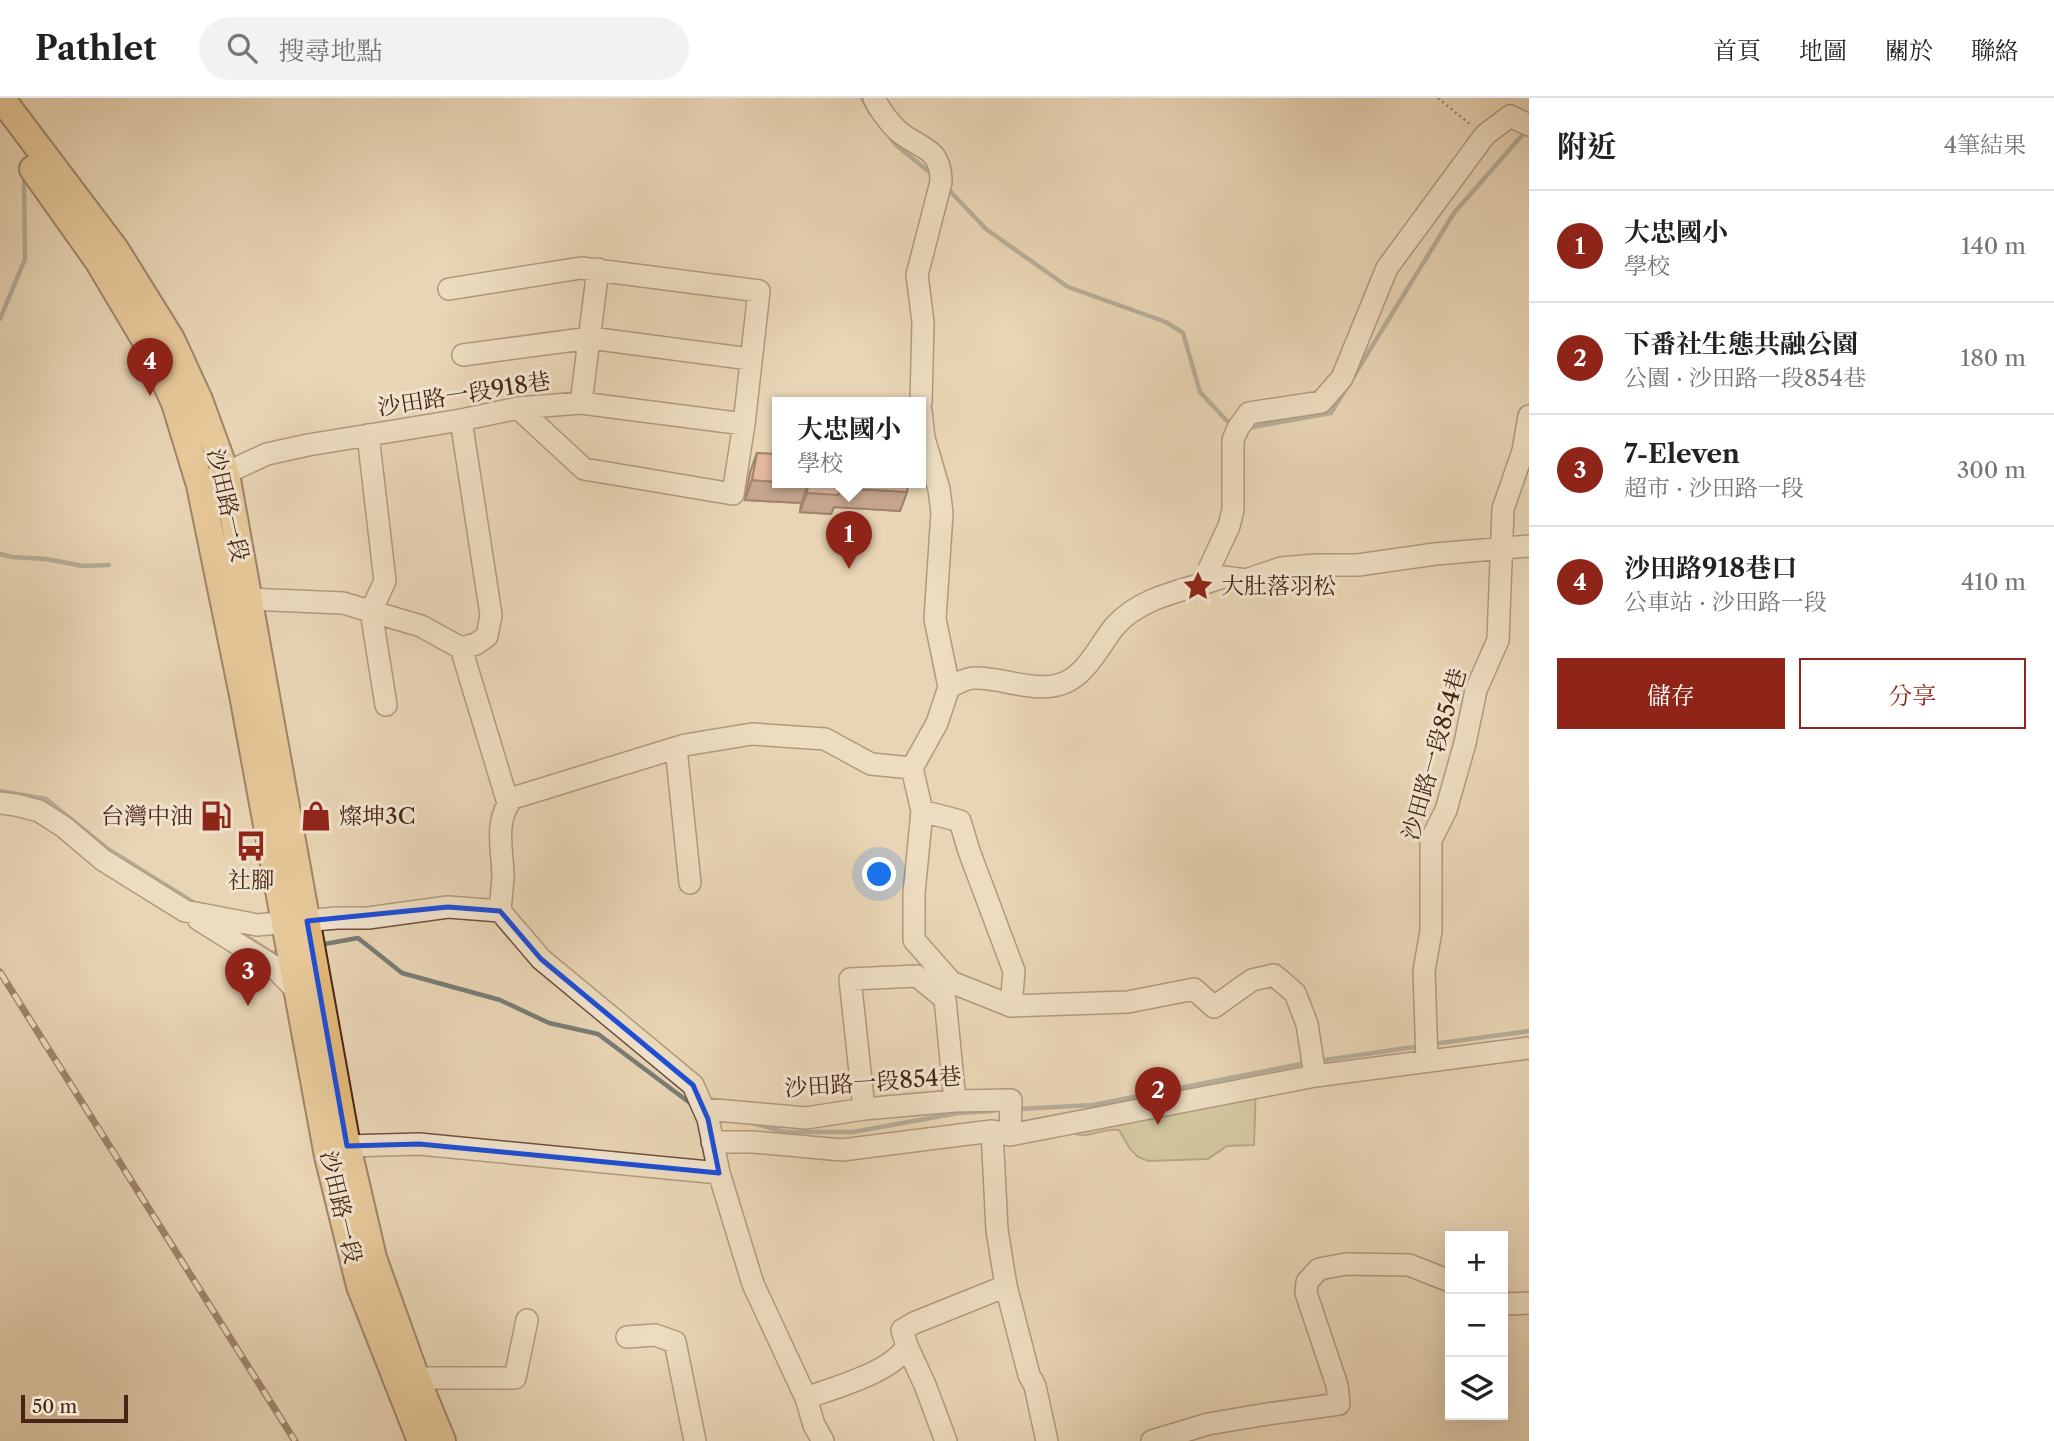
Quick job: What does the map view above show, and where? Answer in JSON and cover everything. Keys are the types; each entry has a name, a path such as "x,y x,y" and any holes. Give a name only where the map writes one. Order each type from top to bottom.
{"main road":[{"name":"沙田路一段","path":"3,105 115,249 171,339 199,400 226,474 248,599 297,922"},
{"name":"沙田路一段","path":"3,105 150,348 175,403 200,485 241,682 297,922"},
{"path":"297,922 304,963"},
{"name":"沙田路一段","path":"304,963 299,993 328,1156 360,1286 421,1441"},
{"name":"沙田路一段","path":"304,963 373,1258 416,1378 442,1441"}],"street":[{"path":"874,98 881,112 899,132 930,152 941,168 941,182 917,275 923,322 921,397"},
{"path":"1202,583 1229,526 1233,510 1233,440 1238,428 1249,413 1321,402 1342,378 1387,268 1485,135 1519,121"},
{"path":"449,289 581,268 759,291 733,494 584,469 518,408"},
{"path":"581,403 598,269"},
{"path":"463,355 590,338 750,359"},
{"name":"沙田路一段918巷","path":"200,485 267,454 518,408 581,403 744,424"},
{"name":"沙田路一段854巷","path":"1427,1061 1424,971 1431,931 1432,840 1446,810 1465,743 1476,690 1498,640 1503,509 1523,452 1529,416"},
{"path":"248,599 343,603 421,626 461,648 476,644 487,636 491,615 461,420"},
{"path":"368,435 385,581 371,611 386,705"},
{"path":"926,445 939,489 942,513 935,619 949,687 937,723 912,768 922,811 914,940 951,982 1011,1006 1128,1002 1194,989 1214,1007 1252,980 1275,975 1294,993 1307,1024 1315,1076"},
{"path":"949,687 972,678 1041,687 1068,681 1081,672 1117,624 1136,609 1156,598 1223,577 1246,580 1281,568 1358,565 1435,554 1529,546"},
{"path":"461,648 508,803"},
{"path":"500,911 503,876 499,841 503,809 513,798 676,748 752,734 825,739 871,764 912,768"},
{"path":"676,748 690,883"},
{"path":"0,803 38,811 64,827 103,860 273,966 299,993"},
{"path":"922,811 960,821 1014,971 1011,1006"},
{"path":"185,911 257,925 368,918 448,907 500,911 541,959 693,1085 708,1119 719,1173 753,1284 823,1441"},
{"path":"864,1109 850,979 917,976 945,999 955,1101"},
{"path":"712,1142 753,1142 842,1150 1001,1133 1315,1076 1529,1048"},
{"name":"沙田路一段854巷","path":"704,1109 806,1118 864,1109 955,1101 1011,1100 1001,1133"},
{"path":"1001,1133 997,1230 1006,1286 1029,1375 1035,1386 1047,1441"},
{"path":"347,1146 419,1144 719,1173"},
{"path":"1152,1441 1208,1424 1339,1404 1337,1385 1306,1293 1307,1282 1319,1269 1346,1264 1409,1265 1445,1279"},
{"path":"946,1441 902,1330 1006,1286"},
{"path":"1508,1304 1529,1303"},
{"path":"416,1378 515,1378 527,1320"},
{"path":"627,1337 655,1335 676,1342 695,1441"},
{"path":"806,1398 869,1375 902,1355 907,1346"}],"path":[{"path":"1438,98 1485,135"}],"highlighted area":[{"path":"448,907 500,911 541,959 693,1085 708,1119 719,1173 419,1144 347,1146 307,921"}],"shaded area":[{"path":"1256,1084 1254,1145 1227,1146 1208,1159 1148,1161 1138,1157 1130,1149 1119,1130 1079,1135 1064,1128"}],"building":[{"path":"757,453 772,454 772,482 752,480"},
{"path":"808,488 841,488 838,495 807,493"},
{"path":"841,488 907,488 907,492"}],"waterway":[{"path":"862,98 871,114"},
{"path":"1247,428 1331,413 1454,213 1525,132"},
{"path":"890,137 933,175"},
{"path":"0,319 25,259 24,180"},
{"path":"947,188 986,229 1068,287 1166,322 1183,333 1200,392 1227,421 1235,424"},
{"path":"0,554 83,566 109,565"},
{"path":"0,791 46,799 108,849 196,904"},
{"path":"236,930 272,953 283,951"},
{"path":"319,945 358,938 402,973 500,1000 549,1023 598,1034 694,1106"},
{"path":"1433,1044 1529,1031"},
{"path":"1318,1061 1421,1046"},
{"path":"1018,1109 1093,1105 1306,1063"},
{"path":"752,1123 785,1132 853,1132 958,1113 992,1111"}],"railway":[{"path":"0,972 295,1441"}],"place":[{"name":"沙田路918巷口","path":"150,396"},
{"name":"大忠國小","path":"849,569"},
{"name":"大肚落羽松","path":"1198,586"},
{"name":"台灣中油","path":"216,816"},
{"name":"燦坤3C","path":"316,816"},
{"name":"社腳","path":"251,846"},
{"name":"7-Eleven","path":"248,1006"},
{"name":"下番社生態共融公園","path":"1158,1125"}]}
